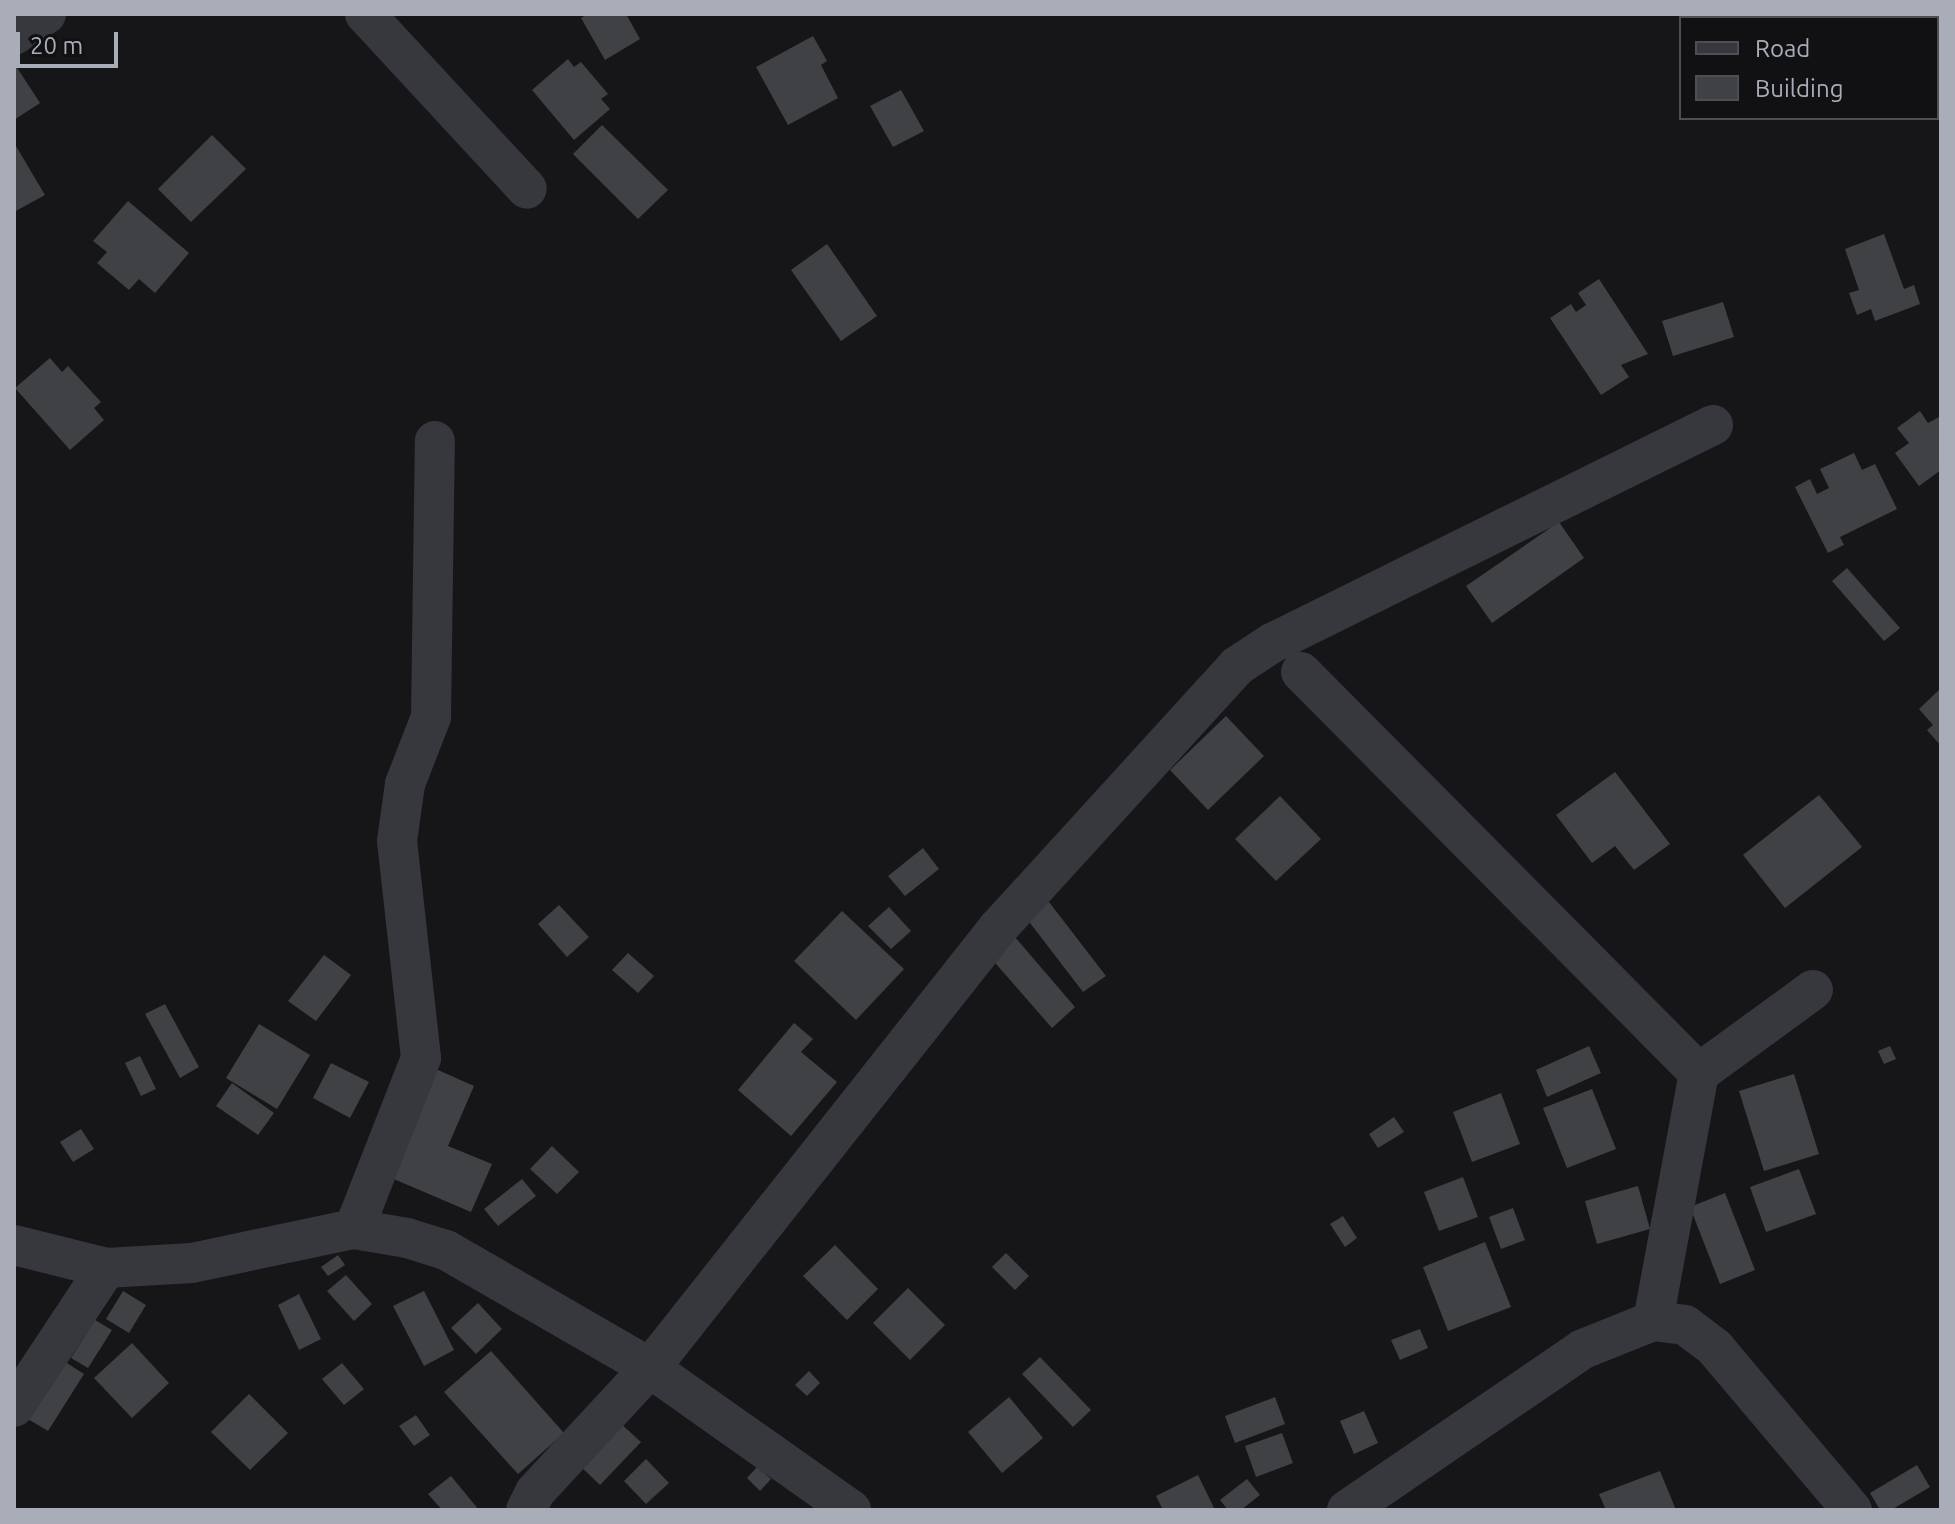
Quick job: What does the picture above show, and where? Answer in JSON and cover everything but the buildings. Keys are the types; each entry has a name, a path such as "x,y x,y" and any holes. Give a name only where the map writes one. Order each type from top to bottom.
{"street":[{"path":"14,35 46,14"},
{"path":"365,14 527,189"},
{"path":"526,1510 535,1492 650,1368 998,928 1250,655 1713,425"},
{"path":"354,1229 378,1157 421,1058 397,841 405,784 431,717 435,441"},
{"path":"1301,672 1699,1073"},
{"path":"1653,1321 1699,1073 1813,990"},
{"path":"14,1245 106,1268 192,1263 354,1229 446,1250 650,1368 851,1510"},
{"path":"14,1407 106,1268"},
{"path":"1347,1510 1583,1349 1653,1321 1685,1325 1715,1348 1852,1510"}]}
